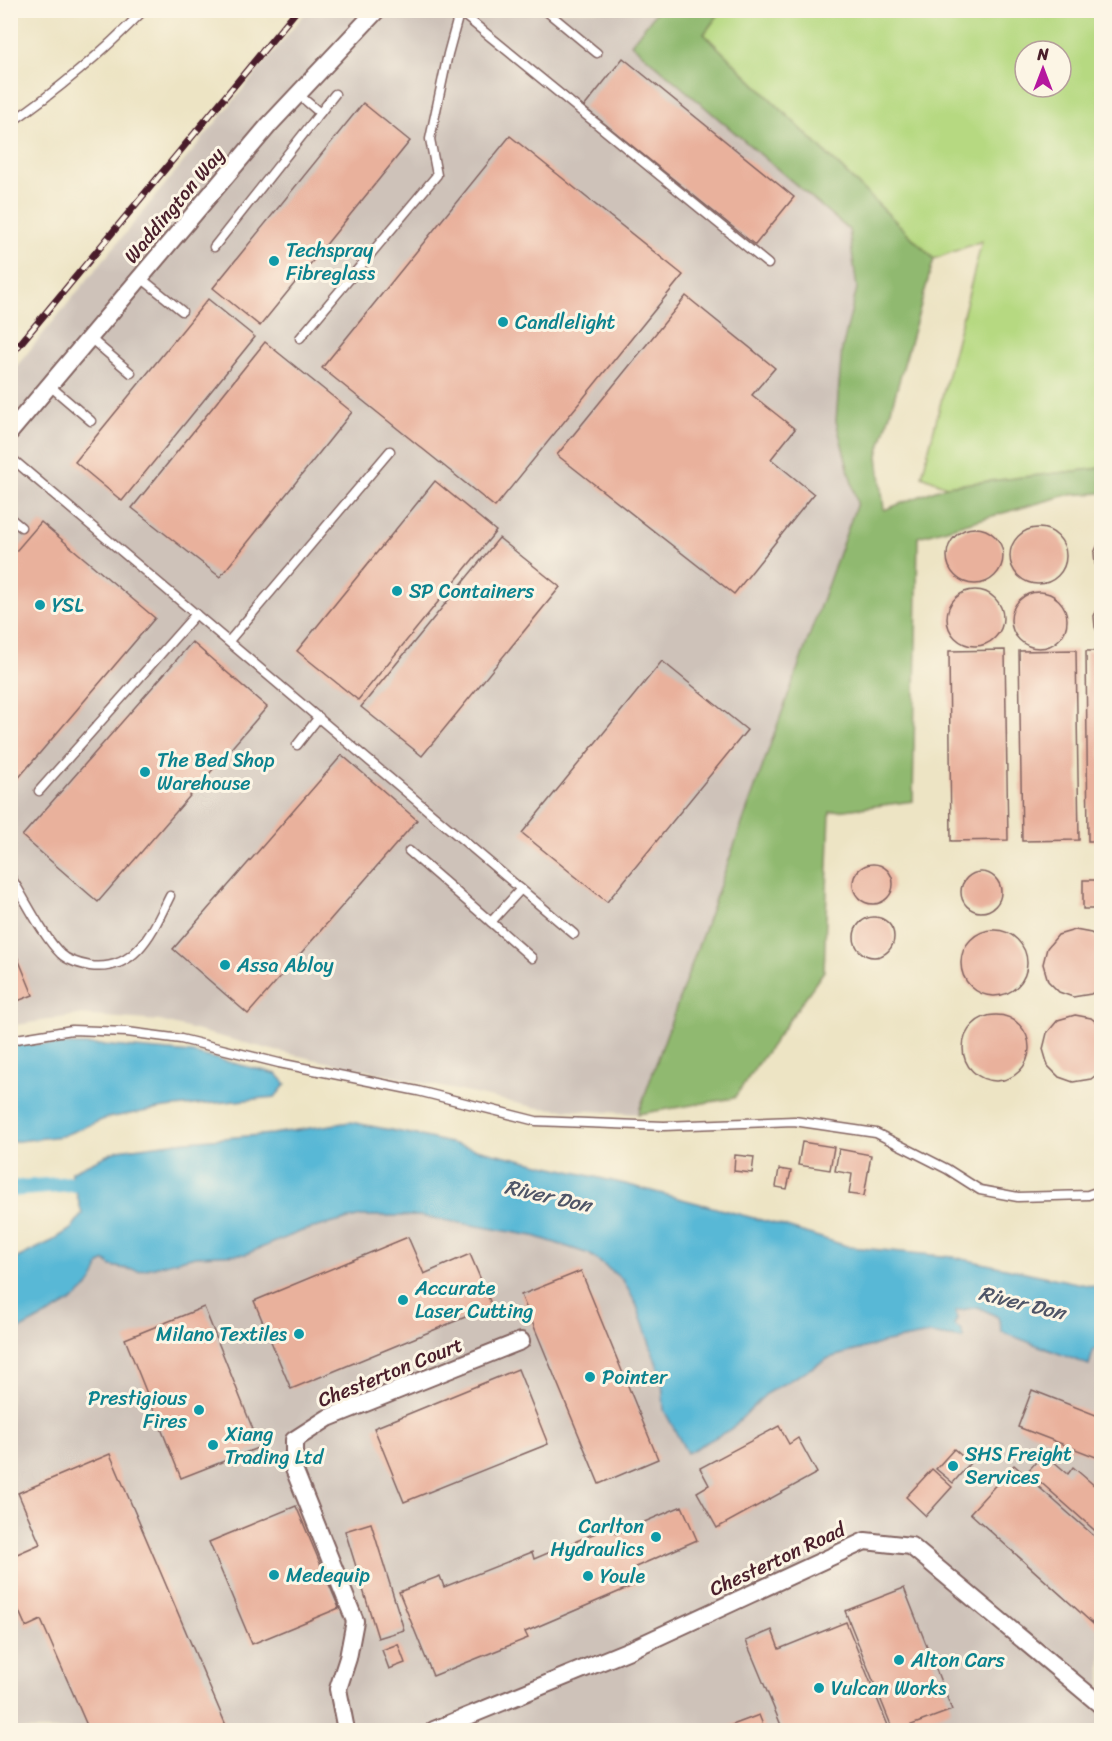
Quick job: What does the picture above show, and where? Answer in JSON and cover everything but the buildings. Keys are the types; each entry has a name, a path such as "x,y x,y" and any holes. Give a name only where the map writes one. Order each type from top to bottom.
{"street":[{"name":"Waddington Way","path":"10,432 269,125 377,10"},
{"name":"Chesterton Court","path":"346,1731 338,1689 348,1658 355,1621 294,1469 294,1440 328,1418 521,1341"},
{"name":"Chesterton Road","path":"434,1731 632,1649 865,1541 911,1546 1101,1706"}],"lane":[{"path":"10,123 40,103 99,55 144,10"},
{"path":"545,10 597,53"},
{"path":"300,338 437,175 430,139 448,54 460,11 768,264"},
{"path":"298,94 320,113"},
{"path":"214,247 335,94"},
{"path":"141,278 182,311"},
{"path":"90,338 131,373"},
{"path":"50,386 91,421"},
{"path":"229,641 390,451"},
{"path":"10,457 574,934"},
{"path":"10,518 21,527"},
{"path":"39,791 196,614"},
{"path":"297,745 319,717"},
{"path":"409,851 532,958"},
{"path":"10,876 62,955 79,964 99,967 123,962 138,952 170,896"},
{"path":"491,922 521,889"},
{"path":"10,1040 72,1030 127,1032 181,1039 290,1065 418,1091 536,1121 664,1126 794,1121 876,1133 947,1169 980,1190 1018,1197 1088,1195 1101,1190"}],"shaded area":[{"path":"307,11 657,11 632,44 849,230 857,288 842,349 836,421 857,503 638,1114 538,1108 276,1051 160,1021 78,1015 11,1026 11,373"},
{"path":"361,1216 420,1216 534,1236 589,1254 623,1280 637,1306 662,1380 664,1410 731,1429 767,1393 829,1358 886,1342 929,1334 964,1339 954,1325 955,1311 978,1307 1090,1364 1094,1348 1101,1351 1101,1730 11,1730 10,1335 60,1308 92,1284 98,1273 99,1263 106,1261 139,1271 195,1256 246,1254 302,1231"}],"green space":[{"path":"657,11 721,11 704,34 934,259 878,455 884,510 946,486 1101,468 1102,493 1067,495 918,537 913,801 830,812 824,971 734,1098 638,1114 857,503 836,421 842,349 857,288 849,230 631,44"},
{"path":"721,11 1101,11 1101,468 946,486 922,476 982,241 934,259 704,34"}],"water":[{"path":"19,1044 101,1045 192,1053 277,1074 286,1084 275,1097 165,1108 107,1118 62,1136 11,1142 11,1047"},
{"name":"River Don","path":"350,1122 416,1135 625,1184 780,1225 850,1247 953,1257 1101,1288 1101,1351 1094,1349 1089,1365 1002,1332 998,1317 978,1307 956,1311 957,1319 954,1325 961,1330 964,1339 929,1334 886,1342 829,1358 767,1393 731,1429 687,1453 664,1410 662,1380 637,1306 623,1280 589,1254 534,1236 420,1216 361,1216 302,1231 246,1254 195,1256 139,1271 111,1266 106,1261 99,1264 95,1277 76,1298 11,1335 11,1261 71,1229 82,1214 71,1172 118,1150 187,1141 272,1134"}],"waterway":[{"path":"10,1189 96,1182"}],"railway":[{"path":"10,356 297,10"}],"place":[{"name":"Techspray Fibreglass","path":"274,261"},
{"name":"Candlelight","path":"503,322"},
{"name":"SP Containers","path":"397,591"},
{"name":"YSL","path":"40,605"},
{"name":"The Bed Shop Warehouse","path":"145,772"},
{"name":"Assa Abloy","path":"225,965"},
{"name":"Accurate Laser Cutting","path":"403,1300"},
{"name":"Milano Textiles","path":"299,1334"},
{"name":"Pointer","path":"590,1377"},
{"name":"Prestigious Fires","path":"199,1410"},
{"name":"Xiang Trading Ltd","path":"213,1445"},
{"name":"SHS Freight Services","path":"953,1466"},
{"name":"Carlton Hydraulics","path":"656,1537"},
{"name":"Medequip","path":"274,1575"},
{"name":"Youle","path":"588,1576"},
{"name":"Alton Cars","path":"899,1660"},
{"name":"Vulcan Works","path":"819,1688"}]}
